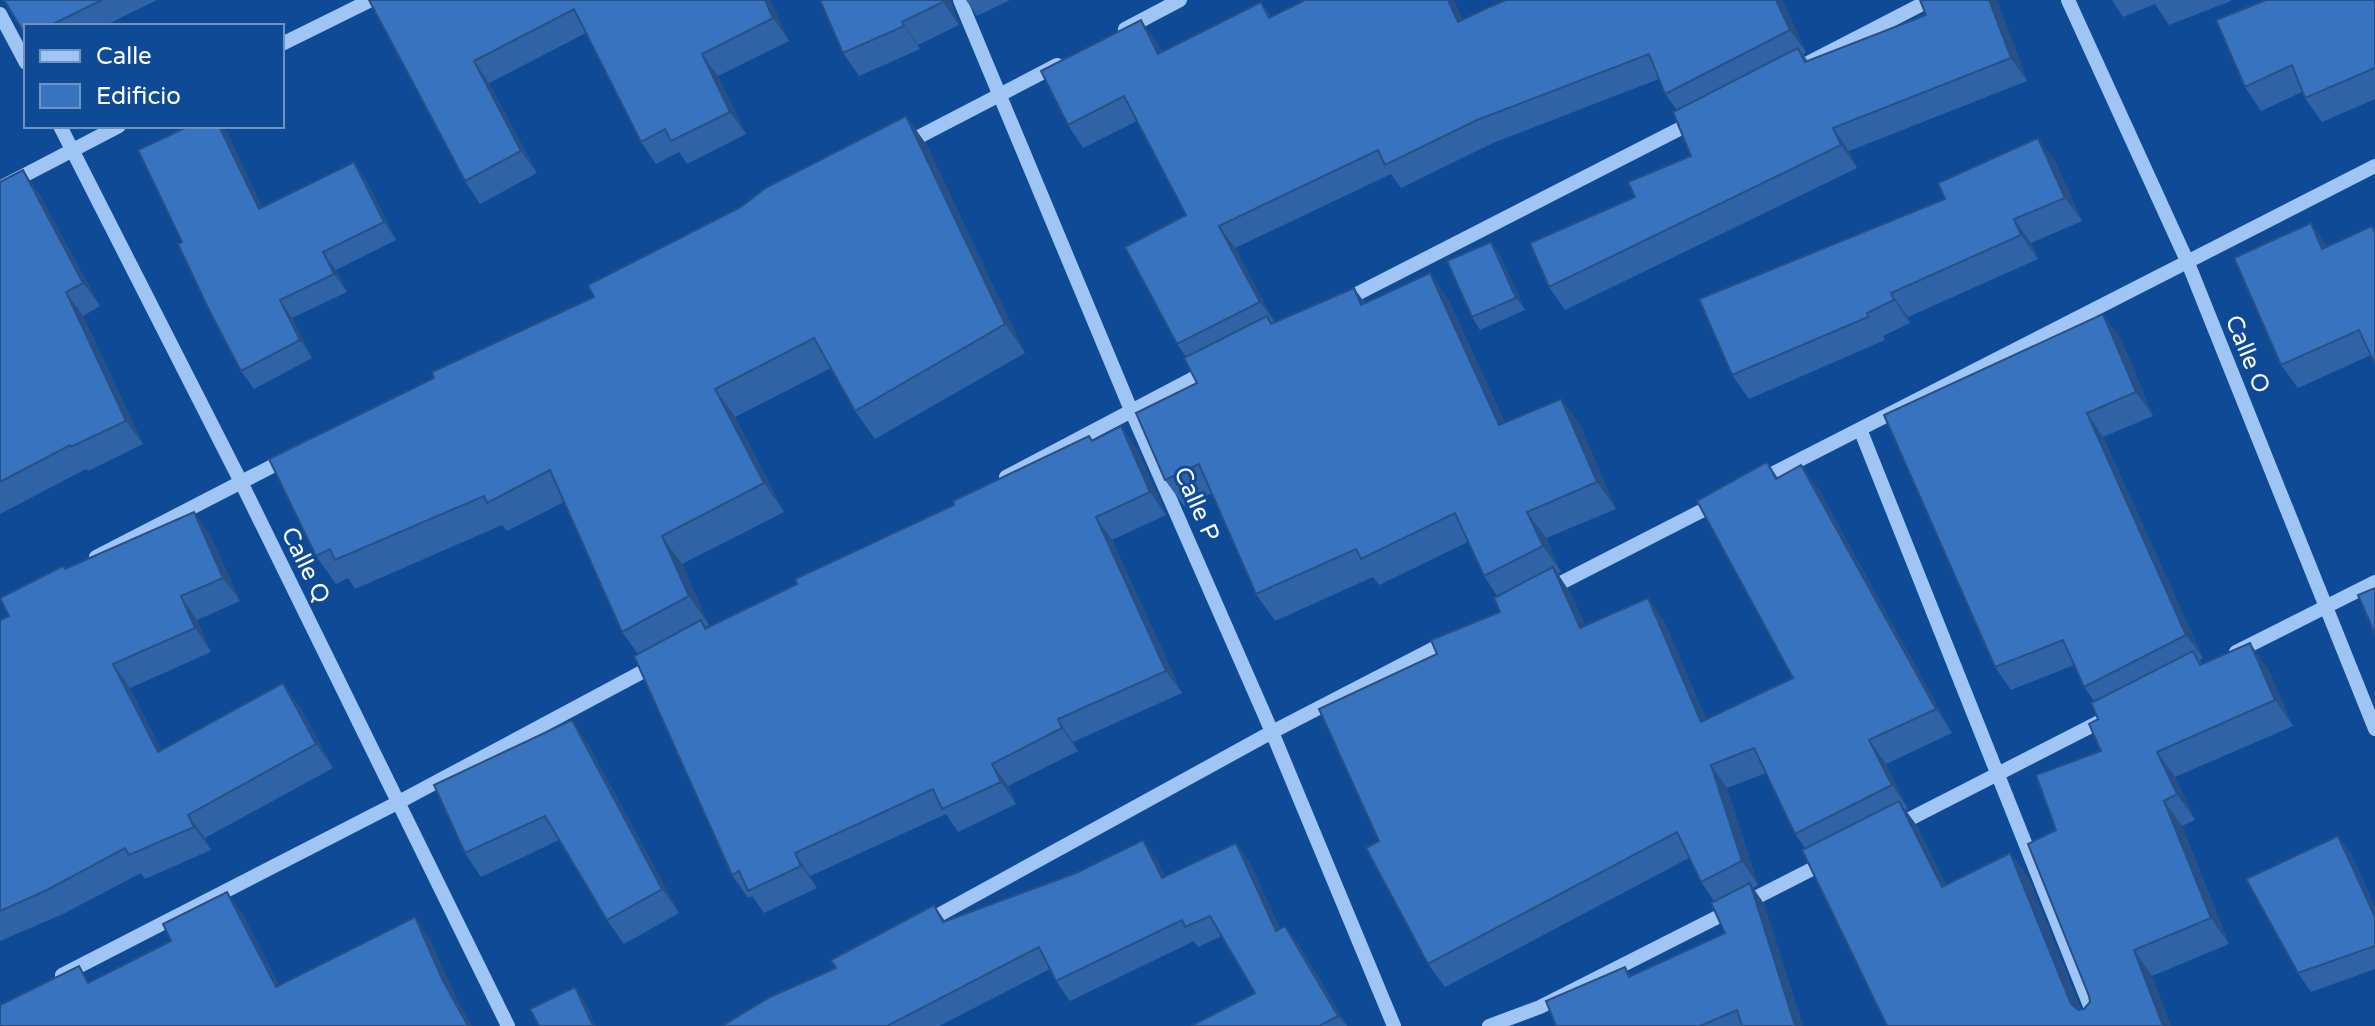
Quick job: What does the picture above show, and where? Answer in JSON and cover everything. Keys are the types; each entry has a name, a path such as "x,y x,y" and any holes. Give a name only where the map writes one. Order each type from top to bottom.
{"street":[{"path":"284,43 371,0"},
{"name":"Calle P","path":"960,0 1394,1026"},
{"path":"1112,36 1180,0"},
{"path":"1790,72 1930,0"},
{"name":"Calle O","path":"2068,0 2188,263 2375,729"},
{"path":"0,14 24,59"},
{"path":"889,152 1070,58"},
{"path":"1328,309 1706,115"},
{"name":"Calle Q","path":"61,128 241,482 508,1026"},
{"path":"0,188 115,128"},
{"path":"1748,486 2375,166"},
{"path":"993,484 1229,359"},
{"path":"1860,429 2098,1026"},
{"path":"85,562 297,453"},
{"path":"1538,595 1734,494"},
{"path":"2217,661 2375,582"},
{"path":"915,928 1272,732 1468,631"},
{"path":"43,984 397,803 674,655"},
{"path":"1887,830 2121,711"},
{"path":"1489,1026 1540,1007 1846,852"}],"building":[{"path":"4,0 102,0 53,24 24,24 24,33"},
{"path":"369,0 765,0 773,18 702,54 730,112 671,141 665,129 641,142 574,9 474,61 521,151 465,181"},
{"path":"820,0 943,2 902,22 904,26 843,53"},
{"path":"1305,0 1448,0 1458,22 1506,0 1776,0 1790,30 1665,94 1649,54 1477,120 1385,165 1378,150 1219,226 1260,302 1177,344 1125,247 1186,215 1124,96 1068,125 1041,71 1141,20 1158,54 1261,2 1269,18"},
{"path":"1920,0 1989,0 2011,58 1833,128 1841,145 1549,287 1530,243 1635,197 1628,182 1691,156 1673,112 1798,48 1805,62 1926,15"},
{"path":"2266,0 2375,0 2375,68 2305,98 2292,65 2245,87 2216,20"},
{"path":"906,116 1005,324 855,411 814,338 715,389 764,483 662,536 689,596 622,632 550,470 487,503 484,496 335,560 330,549 316,556 269,459 434,378 432,372 594,297 588,285 741,207 767,187"},
{"path":"185,128 220,128 259,209 354,162 384,222 323,252 334,274 280,300 300,340 241,371 178,244 182,242 138,150"},
{"path":"2038,138 2065,198 2014,219 2021,235 1891,293 1894,300 1867,313 1868,317 1732,375 1699,299 1945,199 1938,183"},
{"path":"23,170 83,283 66,292 126,421 70,445 0,482 0,182"},
{"path":"2311,223 2322,249 2372,226 2375,233 2375,364 2359,330 2281,365 2234,258"},
{"path":"1491,242 1516,298 1472,317 1447,261"},
{"path":"1430,273 1499,425 1561,399 1597,482 1527,512 1543,546 1484,576 1455,513 1361,559 1356,549 1256,594 1199,464 1165,480 1136,413 1197,383 1184,358 1267,316 1271,324 1354,288 1361,305"},
{"path":"2103,314 2136,392 2087,413 2186,635 2084,687 2063,640 1995,667 1884,415"},
{"path":"1121,426 1150,492 1096,517 1166,671 1058,719 1062,728 992,764 1001,782 942,809 933,789 795,853 801,866 748,891 739,871 732,875 634,656 701,620 705,629 797,584 795,579 954,505 953,501 1089,436 1092,441"},
{"path":"1767,462 1776,479 1801,465 1936,709 1869,740 1892,785 1795,834 1754,748 1711,765 1742,861 1701,882 1677,832 1428,964 1366,848 1379,841 1319,709 1437,654 1431,640 1500,612 1494,598 1553,567 1580,628 1648,598 1701,722 1793,678 1697,501"},
{"path":"194,512 223,578 181,596 195,628 113,664 158,752 283,683 316,744 188,815 194,827 129,855 125,848 47,890 0,911 0,620 9,616 0,598 63,566 65,569"},
{"path":"2375,588 2375,634 2358,595"},
{"path":"2250,643 2275,700 2157,752 2177,794 2164,801 2211,918 2134,950 2163,1026 1887,1026 1802,850 1899,801 1942,887 2010,853 2071,1004 2078,1010 2084,1009 2090,1002 2089,996 2028,844 2056,830 2036,775 2101,751 2089,724 2098,719 2091,703 2193,651 2200,665"},
{"path":"572,720 662,889 607,920 545,816 465,853 434,785"},
{"path":"2338,836 2375,917 2375,946 2298,973 2246,879"},
{"path":"1143,840 1162,878 1236,843 1276,931 1285,926 1338,1016 1319,1026 1191,1026 1255,993 1210,916 1185,927 1182,920 1056,981 1039,947 887,1026 722,1026 770,997 836,968 831,960 934,905 943,922 1076,873"},
{"path":"1750,883 1795,1026 1742,1026 1737,1010 1700,1026 1556,1026 1546,1001 1625,967 1629,977 1725,933 1711,903"},
{"path":"227,892 276,987 415,917 442,979 468,1026 0,1026 0,1005 79,966 88,983 171,941 163,924"},
{"path":"575,987 593,1026 539,1026 530,1009"}]}
